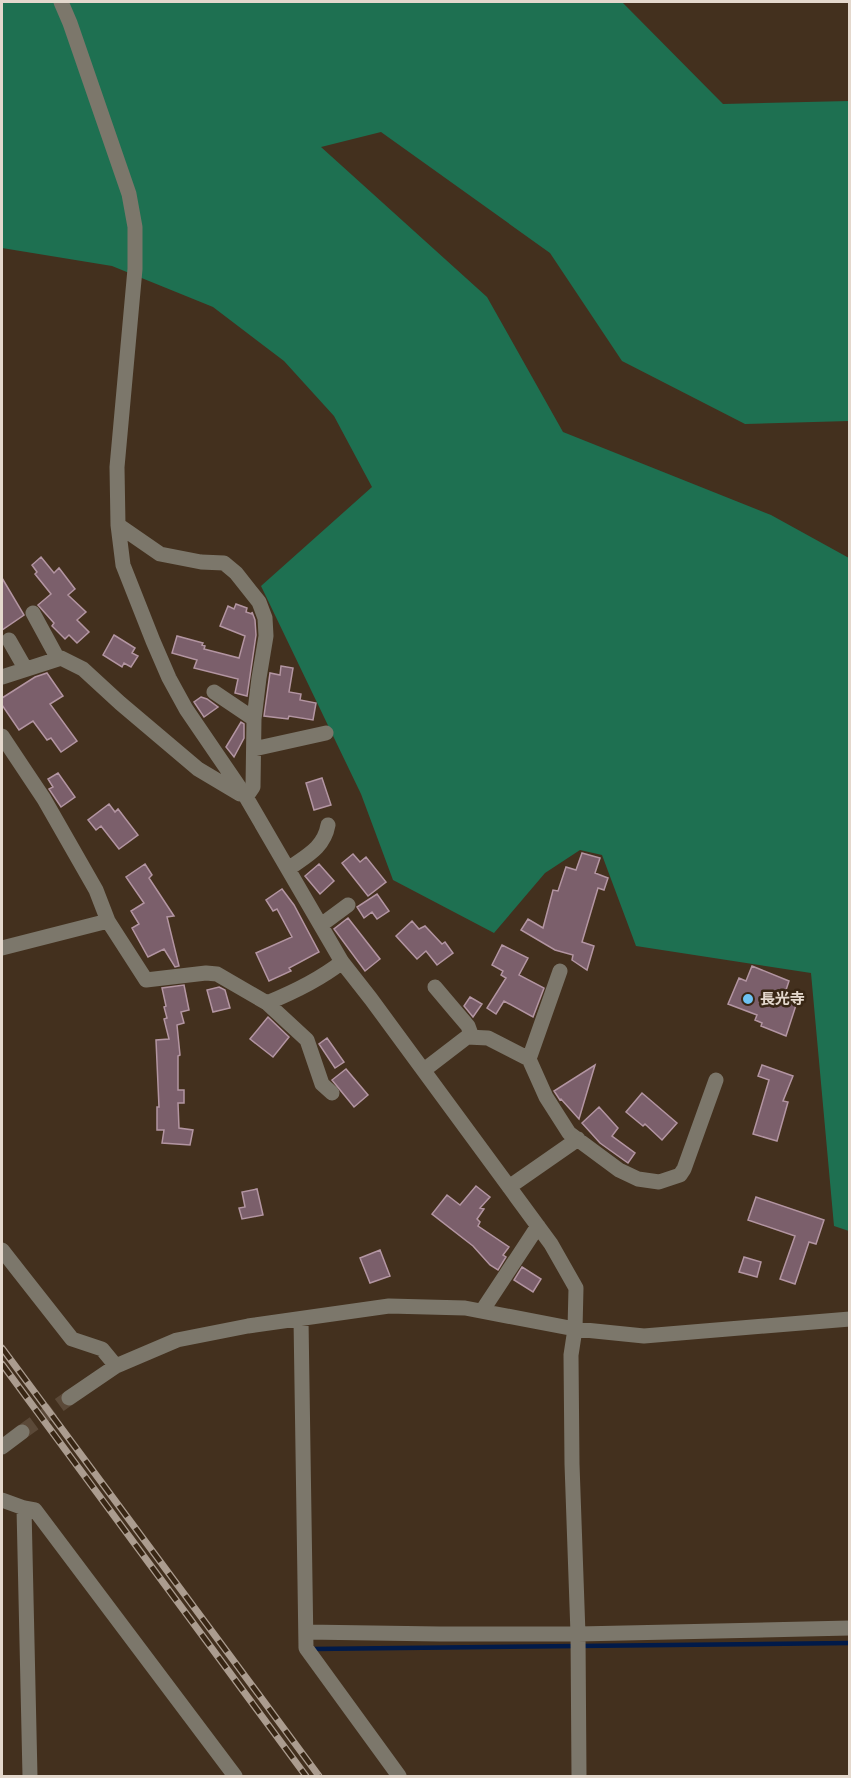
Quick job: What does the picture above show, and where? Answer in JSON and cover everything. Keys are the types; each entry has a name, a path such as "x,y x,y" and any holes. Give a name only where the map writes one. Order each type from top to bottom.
{"street":[{"path":"61,2 116,154 129,194 135,227 135,269 117,467 118,525 123,565 169,678 186,709 246,797 342,962 551,1244 576,1288 572,1355 572,1464 578,1634 579,1776"},
{"path":"118,525 160,554 201,562 224,563 253,593 265,618 266,636 254,718 254,787 246,797"},
{"path":"33,613 58,659"},
{"path":"9,640 25,668"},
{"path":"2,677 61,658 83,669 198,769 246,797"},
{"path":"214,692 254,718"},
{"path":"254,748 326,733"},
{"path":"2,736 44,799 96,890 108,921 146,980 206,973 217,974 267,1003 307,1040 322,1084 332,1093"},
{"path":"288,869 318,847 326,838 328,825"},
{"path":"321,925 348,905"},
{"path":"2,948 108,921"},
{"path":"267,1003 296,991 342,962"},
{"path":"529,1059 560,970"},
{"path":"435,987 468,1026 472,1037"},
{"path":"423,1070 467,1037 488,1038 529,1059 546,1097 569,1133 619,1170 638,1179 659,1182 680,1175 684,1169 716,1080"},
{"path":"509,1187 578,1139"},
{"path":"482,1311 538,1226"},
{"path":"2,1250 72,1339 102,1349 116,1366"},
{"path":"69,1398 116,1366 177,1340 248,1326 389,1306 465,1308 575,1329 644,1336 849,1319"},
{"path":"301,1320 306,1648 399,1776"},
{"path":"2,1447 22,1432"},
{"path":"2,1500 35,1510 235,1776"},
{"path":"24,1508 30,1776"},
{"path":"306,1632 578,1634 849,1628"}],"green space":[{"path":"2,2 622,2 723,104 849,101 849,421 745,424 622,361 550,253 381,132 321,147 487,297 563,432 771,515 849,558 849,1231 834,1226 811,973 636,946 602,855 580,850 545,873 494,933 393,880 361,794 261,586 372,487 334,416 284,361 213,307 112,266 2,248"}],"building":[{"path":"41,557 54,573 59,568 75,589 68,595 86,612 77,620 89,632 77,643 69,635 65,639 52,626 54,623 38,605 51,594 35,574 37,572 32,565"},
{"path":"2,578 24,615 2,630"},
{"path":"236,604 247,608 246,612 252,614 252,612 255,620 256,635 247,696 235,693 238,679 194,668 197,660 172,653 177,636 203,643 204,649 239,658 245,636 220,626 228,606 234,609"},
{"path":"114,635 135,648 132,653 138,656 131,667 124,663 122,667 103,655"},
{"path":"281,666 293,668 289,692 301,694 300,700 316,703 313,720 289,716 288,719 264,716 270,673 280,675"},
{"path":"47,673 63,696 50,704 77,741 61,752 51,738 47,740 33,721 19,730 2,705 2,698 35,677"},
{"path":"201,697 218,707 204,717 194,702"},
{"path":"241,722 244,724 244,738 234,757 226,747"},
{"path":"58,773 75,797 61,807 49,789 53,787 48,779"},
{"path":"322,778 331,805 314,810 306,783"},
{"path":"109,804 115,812 118,809 138,835 119,849 101,826 96,830 88,820"},
{"path":"582,853 600,858 595,873 608,878 604,890 598,888 582,942 594,946 587,970 572,960 573,955 555,950 521,930 528,919 543,928 553,890 558,891 566,867 576,870"},
{"path":"353,854 360,862 366,857 386,882 368,896 342,863"},
{"path":"145,864 152,875 149,878 174,916 167,917 179,966 175,967 164,949 148,957 132,928 139,924 131,911 144,903 126,877"},
{"path":"319,864 334,881 320,894 305,876"},
{"path":"282,889 294,905 319,952 289,968 291,971 269,981 256,953 292,937 277,909 273,911 266,900"},
{"path":"377,894 389,911 377,919 372,912 364,918 357,907"},
{"path":"348,918 380,959 365,971 334,929"},
{"path":"412,921 419,929 425,926 442,944 445,942 453,953 437,965 426,951 417,959 396,936"},
{"path":"502,945 528,958 519,975 544,988 533,1017 504,1001 496,1014 487,1008 506,978 501,975 503,971 492,965"},
{"name":"長光寺","path":"752,966 789,981 786,990 799,996 786,1036 761,1026 762,1023 755,1020 757,1015 728,1004 739,978 746,981"},
{"path":"184,985 189,1010 181,1012 184,1023 177,1025 180,1055 178,1056 178,1090 184,1090 184,1103 178,1103 179,1128 193,1130 190,1145 162,1143 164,1130 157,1130 157,1107 159,1107 156,1040 169,1039 164,1019 167,1018 162,988"},
{"path":"219,987 225,990 230,1008 213,1012 207,990"},
{"path":"470,997 482,1004 473,1017 464,1006"},
{"path":"268,1017 289,1037 273,1057 250,1039"},
{"path":"327,1038 344,1062 335,1068 319,1044"},
{"path":"595,1065 579,1119 554,1091"},
{"path":"762,1065 793,1076 783,1101 788,1102 777,1141 753,1134 769,1080 758,1076"},
{"path":"346,1069 368,1095 354,1107 332,1080"},
{"path":"642,1093 677,1123 662,1140 645,1124 643,1126 626,1112"},
{"path":"599,1107 618,1128 612,1136 635,1153 628,1163 600,1143 582,1123"},
{"path":"476,1186 490,1197 480,1208 484,1209 477,1219 480,1222 478,1226 509,1247 503,1255 506,1257 498,1270 490,1265 473,1246 432,1214 447,1195 460,1205"},
{"path":"257,1189 263,1215 242,1219 239,1208 245,1207 242,1192"},
{"path":"756,1197 824,1220 816,1244 809,1242 795,1284 780,1279 795,1236 748,1220"},
{"path":"380,1250 390,1276 370,1283 360,1258"},
{"path":"744,1257 761,1262 757,1277 739,1272"},
{"path":"522,1267 541,1279 533,1292 514,1280"}],"waterway":[{"path":"313,1649 850,1643"}],"tunnel":[{"path":"22,1432 69,1398"}],"railway":[{"path":"2,1348 319,1776"},
{"path":"2,1364 306,1776"}],"place":[{"name":"長光寺","path":"748,999"}]}
